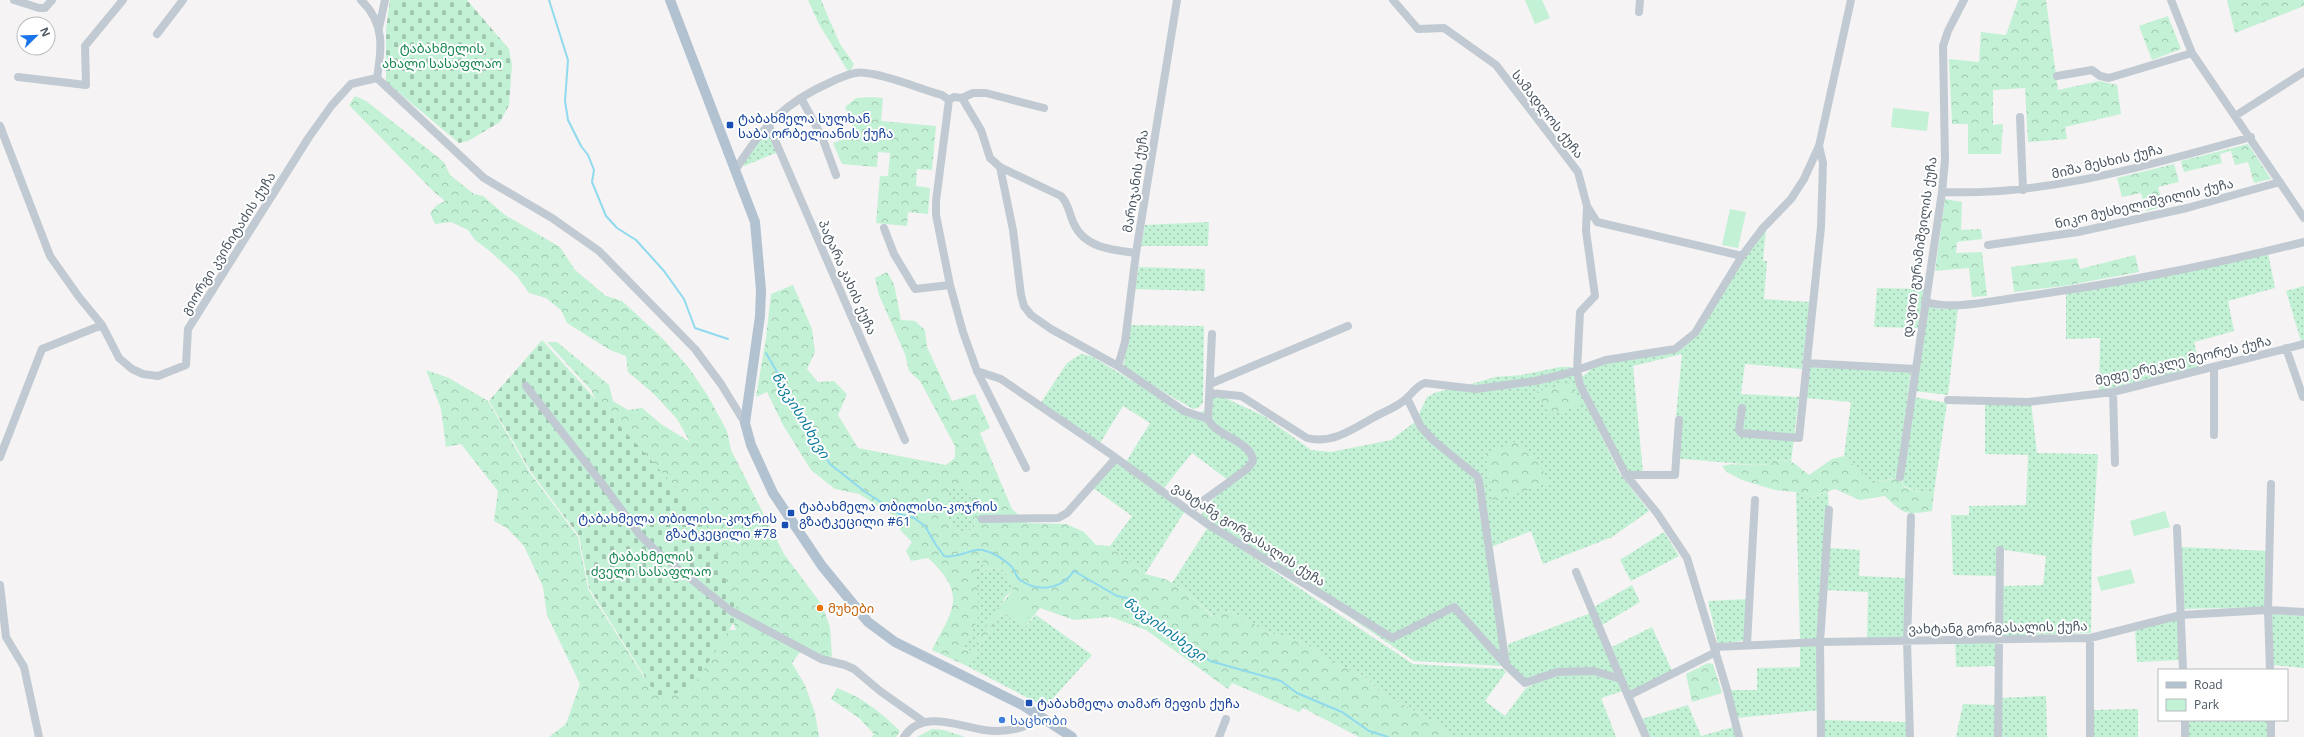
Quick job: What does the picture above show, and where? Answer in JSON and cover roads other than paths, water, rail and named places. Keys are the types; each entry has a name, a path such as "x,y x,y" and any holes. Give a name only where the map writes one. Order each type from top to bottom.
{"main road":[{"path":"670,0 736,169 755,222 761,290 758,337 746,402 745,423 759,465 790,520 822,566 868,622 895,642 1042,717 1072,737"}],"street":[{"path":"14,0 39,8 45,8 52,0"},
{"path":"18,77 86,86 85,46 123,0"},
{"path":"157,34 183,0"},
{"path":"361,0 375,18 382,49 377,78 484,178 552,218 599,251 695,349 721,384 745,423"},
{"path":"378,31 385,0"},
{"name":"მარიჯანის ქუჩა","path":"1118,366 1125,342 1136,253 1177,0"},
{"name":"სამადლოს ქუჩა","path":"1393,0 1418,29 1444,28 1496,65 1578,172 1587,206 1586,231 1595,296 1580,312 1576,370"},
{"path":"1640,0 1640,12"},
{"path":"1210,393 1241,396 1282,421 1297,434 1313,440 1331,438 1357,428 1407,398 1418,385 1425,383 1476,389 1536,380 1576,370 1606,360 1675,349 1695,333 1742,256 1763,228 1791,199 1804,179 1819,146 1851,0"},
{"name":"დავით გურამიშვილის ქუჩა","path":"1900,477 1914,369 1942,192 1945,160 1943,46 1948,31 1964,0"},
{"path":"2171,0 2192,53 2304,218"},
{"path":"2057,76 2092,70 2100,76 2109,78 2192,53"},
{"path":"736,169 754,140 768,124 812,90 854,72 865,72 942,95 949,100"},
{"path":"2235,116 2304,72"},
{"name":"გიორგი კვინიტაძის ქუჩა","path":"0,126 50,256 79,297 102,324 119,358 132,369 143,374 158,376 186,365 188,329 309,137 332,105 351,84 377,78"},
{"path":"949,100 954,97 962,98 972,94 986,93 1044,108"},
{"path":"800,98 822,137 836,175"},
{"path":"962,98 981,130 990,158 1000,168 1061,196 1065,201 1074,224 1083,238 1091,244 1136,253"},
{"path":"949,100 936,201 936,215 950,285 977,371 1026,468"},
{"path":"2020,117 2023,190"},
{"name":"პატარა კახის ქუჩა","path":"768,124 905,440"},
{"name":"მიშა მესხის ქუჩა","path":"1942,192 1978,193 2023,190 2079,182 2250,137"},
{"path":"1742,408 1740,433 1798,439 1821,227 1823,163 1819,146"},
{"path":"1000,168 1013,230 1020,295 1024,306 1031,315 1051,329 1118,366 1184,411 1208,418"},
{"name":"ნიკო მუსხელიშვილის ქუჩა","path":"1988,245 2078,232 2187,208 2280,182"},
{"path":"1587,206 1597,222 1742,256"},
{"path":"884,228 894,254 915,289 950,285"},
{"path":"1925,302 1940,306 1959,305 2066,291 2268,251 2304,242"},
{"path":"0,457 42,349 102,324"},
{"path":"1210,384 1348,326"},
{"path":"1189,511 1247,469 1253,461 1250,452 1212,426 1208,418 1212,334"},
{"name":"მეფე ერეკლე მეორეს ქუჩა","path":"1948,400 2028,402 2112,392 2214,368 2304,344"},
{"path":"2286,348 2303,397"},
{"path":"1806,363 1914,369"},
{"path":"2214,368 2214,435"},
{"path":"1576,370 1580,385 1626,475 1657,513 1687,558 1715,650 1739,737"},
{"name":"ვახტანგ გორგასალის ქუჩა","path":"977,371 1001,379 1116,458 1189,511 1392,638 1454,607 1506,666"},
{"path":"526,386 607,490 639,534 656,551 731,611 821,659 845,664 854,669 880,691 924,722"},
{"path":"2112,392 2115,463"},
{"path":"1407,398 1421,427 1434,441 1477,476 1479,481 1506,666 1527,684 1557,672 1594,671 1621,679"},
{"path":"1626,475 1675,475 1679,420"},
{"path":"982,519 1058,518 1067,513 1116,458"},
{"path":"2270,669 2268,610 2271,484"},
{"path":"1748,644 1755,500"},
{"path":"1821,737 1820,642 1829,510"},
{"path":"1910,737 1907,641 1911,517"},
{"path":"2177,528 2183,669"},
{"path":"1998,737 2000,550"},
{"path":"1576,572 1646,737"},
{"path":"0,584 6,638 24,667 39,737"},
{"name":"ვახტანგ გორგასალის ქუჩა","path":"1628,696 1715,650 1748,644 2090,638 2181,615 2268,610 2304,612"},
{"path":"2090,638 2090,737"},
{"path":"904,737 915,726 924,722 945,722 984,730 1004,730 1031,725 1042,717"},
{"path":"1219,737 1226,719"},
{"path":"2184,721 2185,737"},
{"path":"2271,721 2271,737"}],"waterway":[{"name":"წავკისისხევი","path":"549,0 568,60 565,101 568,120 581,146 588,155 594,170 592,182 606,216 617,228 636,240 664,271 684,299 695,328 728,339"},
{"name":"წავკისისხევი","path":"766,353 780,377 791,403 830,464 864,491 899,514 914,518 925,526 944,556 956,556 974,550 987,551 1009,564 1020,580 1035,587 1042,588 1050,587 1063,582 1074,571 1117,596 1127,598 1210,661 1281,681 1297,693 1342,712 1369,731 1388,737"}],"place":[{"name":"ტაბახმელა სულხან საბა ორბელიანის ქუჩა","path":"730,125"},
{"name":"ტაბახმელა თბილისი-კოჯრის გზატკეცილი #61","path":"791,513"},
{"name":"ტაბახმელა თბილისი-კოჯრის გზატკეცილი #78","path":"785,525"},
{"name":"მუხები","path":"820,608"},
{"name":"ტაბახმელა თამარ მეფის ქუჩა","path":"1029,703"},
{"name":"საცხობი","path":"1002,720"}],"park label":[{"name":"ტაბახმელის ახალი სასაფლაო","path":"442,56"},
{"name":"ტაბახმელის ძველი სასაფლაო","path":"651,564"}]}
